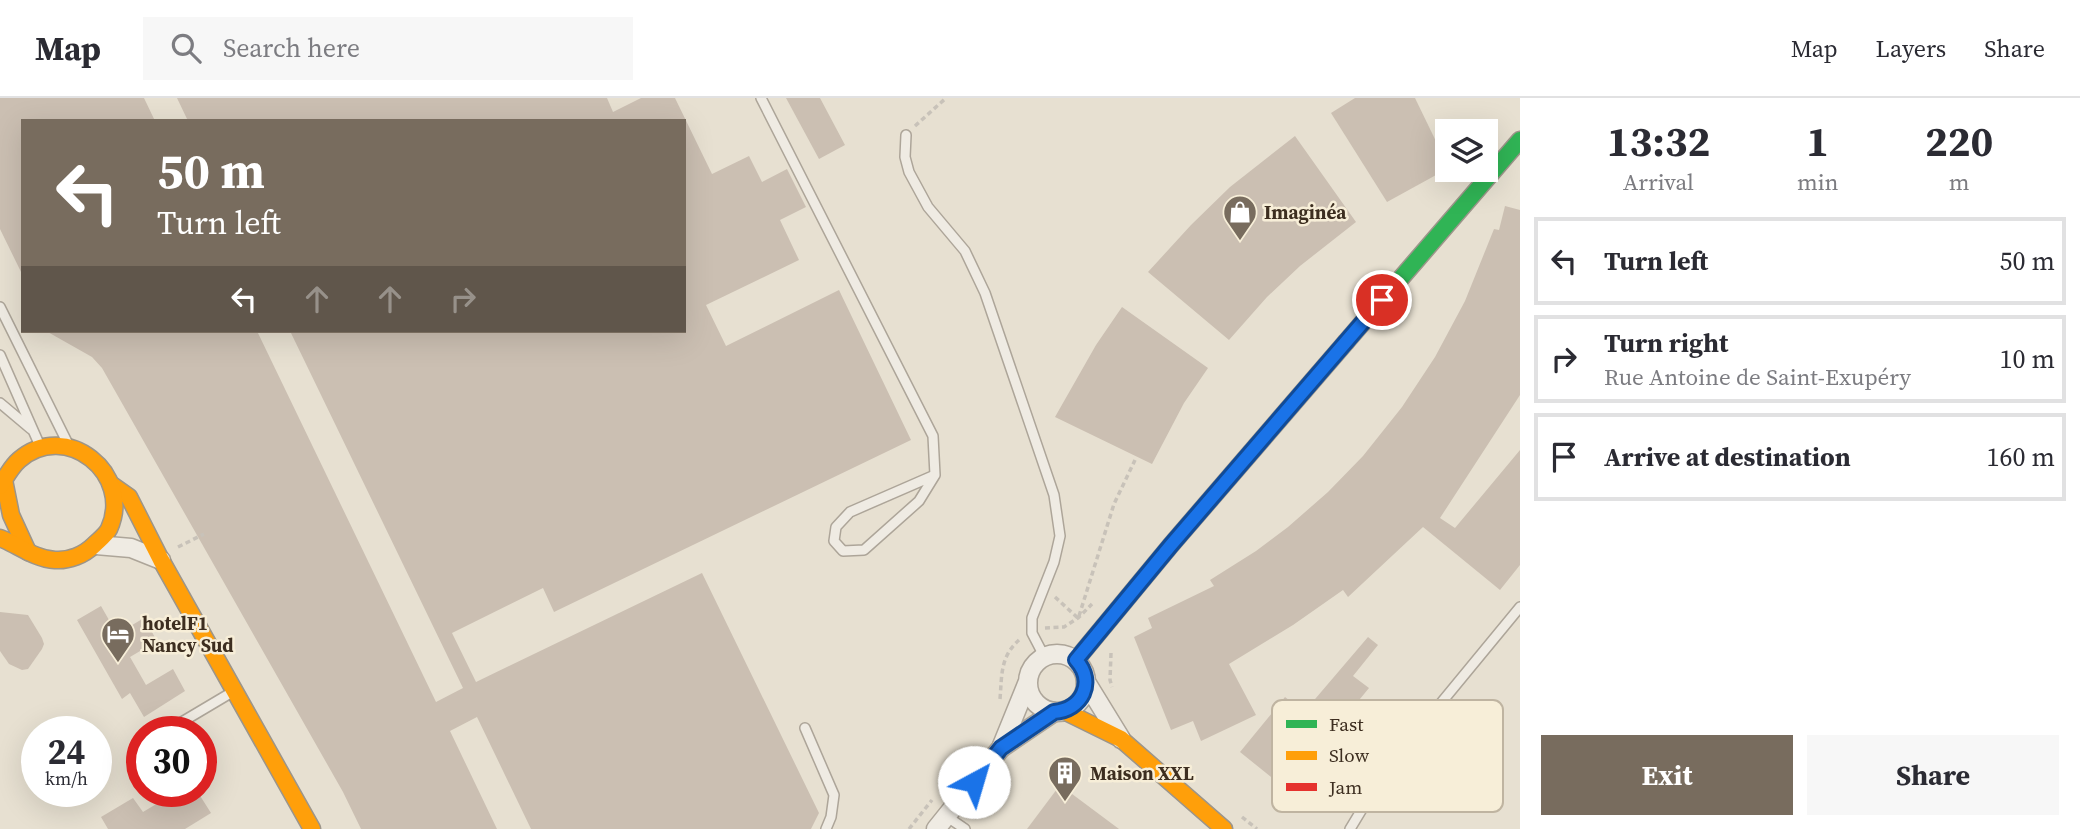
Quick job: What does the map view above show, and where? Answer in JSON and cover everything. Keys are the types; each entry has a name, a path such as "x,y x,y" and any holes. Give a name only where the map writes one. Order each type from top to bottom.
{"street":[{"path":"1076,660 1520,140"},
{"path":"0,538 28,552 58,560 78,556 96,545 108,530 115,509 112,485 100,463 91,456 70,447 41,448 15,464 2,483 10,515 28,552"},
{"path":"112,485 129,497 160,560 236,690 312,829"},
{"path":"96,545 131,548 160,560"},
{"path":"941,822 1001,748 1031,669 1044,656 1062,653 1076,660 1081,666 1086,682 1121,739 1224,829"},
{"path":"1001,748 1059,712 1075,706 1082,698 1086,682"},
{"path":"1027,684 1035,703 1044,709 1059,712 1121,739"}],"lane":[{"path":"761,98 933,436 935,475 919,501 864,550 843,551 834,541 836,527 850,512 935,475"},
{"path":"906,135 905,157 909,172 928,207 965,251 985,293 1054,495 1060,536 1054,562 1032,618 1032,633 1044,656"},
{"path":"0,307 70,447"},
{"path":"0,355 41,448"},
{"path":"0,403 35,431"},
{"path":"1443,700 1520,607"},
{"path":"192,716 236,690"},
{"path":"805,728 834,795 831,817 826,829"},
{"path":"1350,829 1360,812"},
{"path":"941,822 965,829"}],"path":[{"path":"906,135 946,98"},
{"path":"1078,618 1114,504 1135,460"},
{"path":"191,541 204,534"},
{"path":"1043,589 1064,603 1095,637 1112,646 1110,680 1114,693"},
{"path":"1013,720 996,712 1001,698 1002,665 1010,648 1018,640 1049,626 1064,627 1097,600"},
{"path":"909,829 932,800"},
{"path":"1237,812 1257,829"}],"building":[{"path":"0,98 144,98 154,119 21,119 21,272 0,229"},
{"path":"177,98 607,98 613,112 641,98 675,98 685,119 187,119"},
{"path":"786,98 820,98 845,145 819,159"},
{"path":"1355,98 1415,98 1435,139 1435,176 1387,202 1331,113"},
{"path":"686,121 712,174 749,156 762,182 787,169 806,207 780,220 799,260 706,305 726,346 839,290 911,440 554,612 543,588 452,633 476,682 702,573 819,813 811,829 531,829 477,717 450,731 497,829 361,829 343,792 102,368 92,357 50,333 258,333 436,702 463,688 291,333 686,333"},
{"name":"Imaginéa","path":"1295,136 1356,222 1300,266 1267,297 1229,340 1148,272 1230,187"},
{"path":"1505,206 1520,210 1520,395 1440,518 1455,528 1520,450 1520,565 1500,590 1423,527 1348,597 1343,590 1293,625 1229,664 1256,715 1201,741 1193,721 1171,730 1134,637 1152,628 1148,618 1214,586 1210,580 1288,527 1363,456 1402,407 1435,357 1465,301 1494,229 1499,230"},
{"path":"1122,307 1208,368 1184,403 1152,464 1055,417 1096,345"},
{"name":"hotelF1 Nancy Sud","path":"101,606 117,634 144,618 157,641 130,657 146,685 173,669 185,691 143,716 130,693 122,699 77,620"},
{"path":"0,612 28,615 42,638 42,649 28,669 22,670 9,664 0,651"},
{"path":"1368,637 1378,645 1353,676 1369,688 1359,700 1314,700"},
{"path":"1272,713 1272,778 1240,752"},
{"name":"Maison XXL","path":"1060,785 1119,829 1027,829"},
{"path":"126,802 126,807 139,807 143,812 151,807 207,807 211,813 185,829 108,829 101,817"}],"traffic: fast":[{"path":"1346,342 1520,140"}],"traffic: slow":[{"path":"0,486 16,463 37,449 56,446 75,449 91,458 104,472 112,489 114,509 106,533 86,552 76,557 60,560 40,557 0,538"},
{"path":"4,480 11,515 28,552"},
{"path":"112,485 129,497 161,560 312,829"},
{"path":"1064,711 1121,739 1224,829"}],"traffic: jam":[{"path":"1076,660 1346,342"}],"place":[{"name":"Imaginéa","path":"1240,242"},
{"name":"hotelF1 Nancy Sud","path":"118,664"},
{"name":"Maison XXL","path":"1065,803"}],"route":[{"path":"974,782 1001,748 1054,712 1075,706 1082,698 1085,692 1085,675 1076,660 1382,300"}]}
